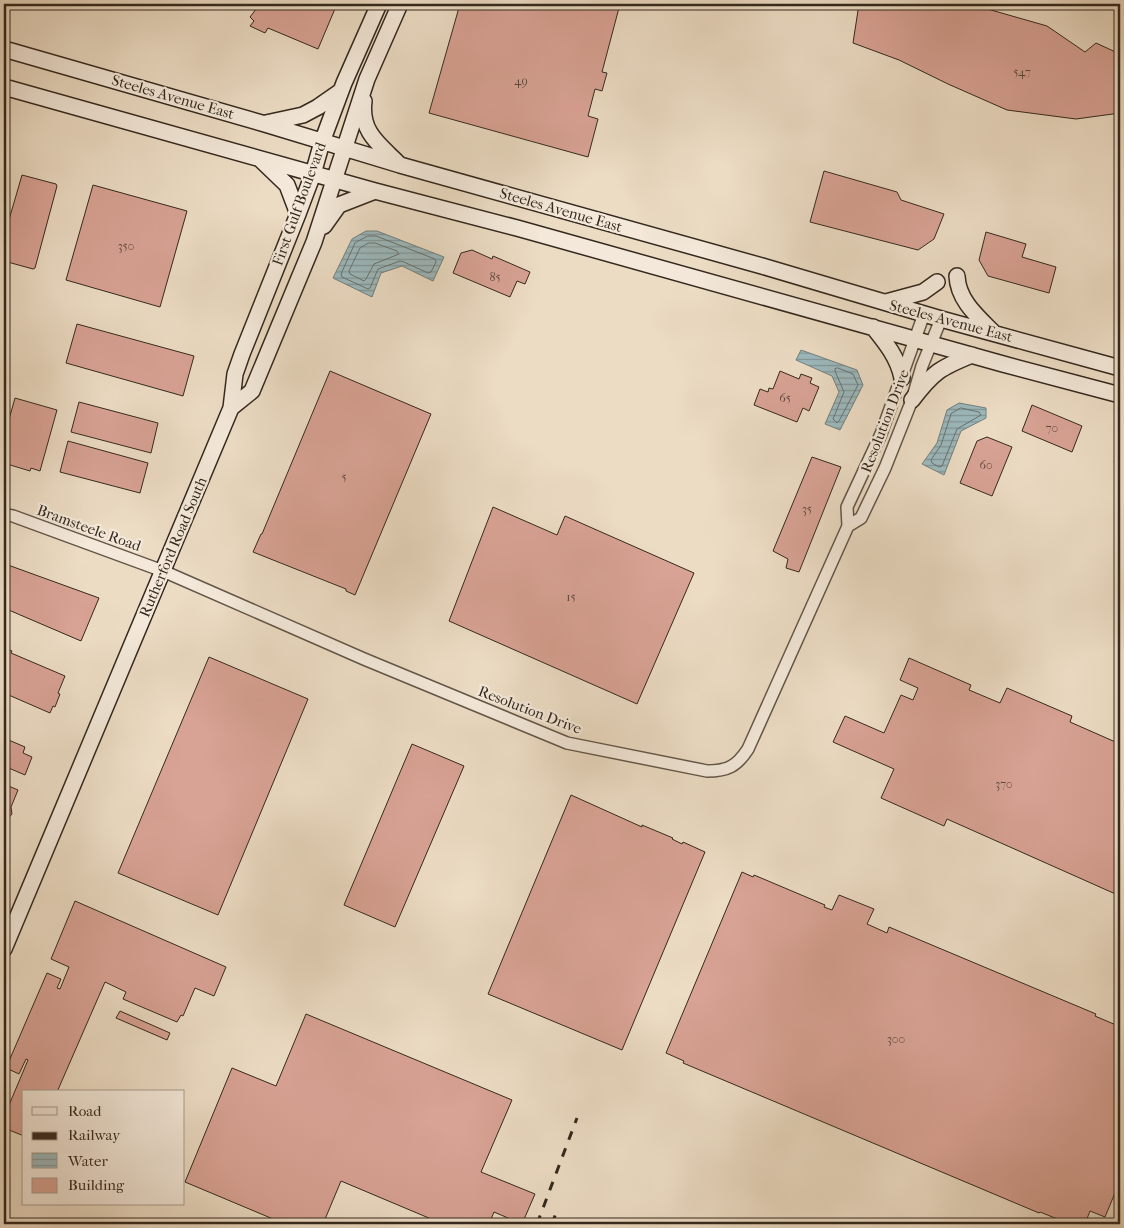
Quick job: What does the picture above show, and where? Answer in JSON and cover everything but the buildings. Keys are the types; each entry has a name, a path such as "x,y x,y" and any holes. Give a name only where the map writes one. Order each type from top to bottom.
{"main road":[{"name":"First Gulf Boulevard","path":"231,408 235,374 242,354 298,214 341,91 379,4"},
{"name":"First Gulf Boulevard","path":"343,148 367,79 400,4"},
{"name":"Steeles Avenue East","path":"4,49 400,165 1120,368"},
{"path":"367,79 362,115 372,137 400,165"},
{"name":"Steeles Avenue East","path":"4,87 334,180 517,228 1120,395"},
{"path":"265,124 303,115 341,91"},
{"name":"Rutherford Road South","path":"4,949 231,408 252,391 314,242 343,148"},
{"path":"260,159 287,185 298,214"},
{"path":"314,242 339,205 375,191"},
{"path":"957,276 957,285 968,306 994,333"},
{"path":"884,302 923,292 937,282"},
{"path":"874,327 900,367 902,378"},
{"path":"912,400 937,371 972,355"}],"street":[{"name":"Resolution Drive","path":"848,526 861,518 885,468 912,400 923,341 924,314"},
{"name":"Resolution Drive","path":"163,571 364,659 566,743 706,771 719,771 731,767 741,759 748,749 848,526 847,507 881,434 902,378 923,341 941,319"},
{"name":"Bramsteele Road","path":"4,514 163,571"}],"water":[{"path":"366,231 377,231 444,257 433,281 402,266 381,273 372,297 333,278 352,239"},
{"path":"801,350 857,370 863,385 840,430 825,424 839,392 832,376 796,360"},
{"path":"959,403 986,408 986,418 961,431 944,475 922,464 937,443 947,410"}],"railway":[{"path":"537,1224 577,1118"},
{"path":"552,1224 556,1213"}]}
